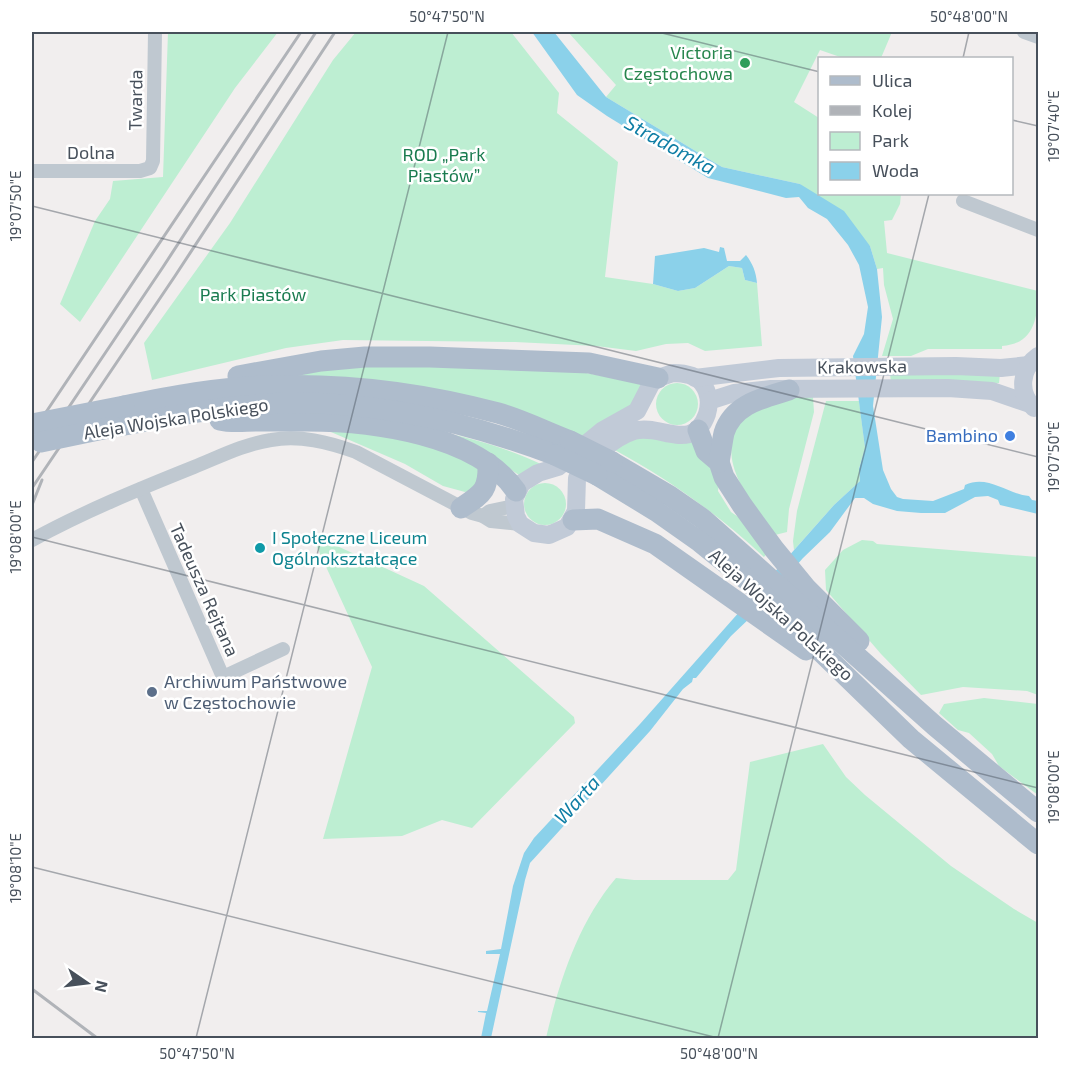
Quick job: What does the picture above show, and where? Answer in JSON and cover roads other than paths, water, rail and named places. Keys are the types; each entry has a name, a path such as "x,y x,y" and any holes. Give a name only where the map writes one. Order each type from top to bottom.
{"main road":[{"path":"212,391 237,377 321,361 365,357 465,357 582,363 658,378"},
{"name":"Krakowska","path":"658,378 673,373 682,373 695,378 765,369 892,366 1001,368 1034,361"},
{"path":"1034,361 1025,372 1023,389 1034,407"},
{"path":"515,498 522,483 529,477 558,467 603,430 637,411 651,384 658,378"},
{"path":"197,412 224,421 324,421 385,427 450,444 501,471 515,498 516,516 520,524 534,532 549,535 567,528 573,520 576,511 577,478 595,457 617,439 643,429 673,436 685,435 698,430 705,420 709,401 704,385 695,378"},
{"name":"Aleja Wojska Polskiego","path":"32,424 212,391 304,385 387,390 499,414 605,469 656,511 700,542 753,574 786,604 883,679 935,726 1038,812"},
{"name":"Krakowska","path":"709,401 748,390 892,388 992,391 1034,407"},
{"path":"718,462 724,432 739,410 754,401 789,390"},
{"name":"Aleja Wojska Polskiego","path":"32,444 197,412 283,404 339,404 409,413 563,448"},
{"path":"573,520 598,519 636,534 665,550 731,597 786,604 774,549 742,505 724,477 718,462 706,451 698,430"},
{"path":"461,508 482,495 487,486 488,463"},
{"name":"Aleja Wojska Polskiego","path":"786,604 863,690 911,739 1038,844"}],"street":[{"name":"Twarda","path":"150,168 153,161 155,32"},
{"path":"1024,32 1038,37"},
{"name":"Dolna","path":"32,171 140,171 150,168"},
{"path":"963,201 1038,230"},
{"path":"32,540 141,489 254,443 289,438 322,441 356,452 461,508 491,521 520,524"},
{"name":"Tadeusza Rejtana","path":"141,489 223,677 283,649"},
{"path":"483,516 515,498"}],"water":[{"path":"532,32 554,32 606,97 722,167 800,184 844,211 870,246 877,269 882,317 873,406 883,470 891,489 897,497 903,499 933,501 964,489 965,485 973,482 990,483 1038,501 1038,514 1000,505 998,500 988,496 975,497 945,513 897,511 873,504 864,498 855,498 830,532 731,636 696,678 693,678 692,682 683,689 650,731 530,863 491,1038 481,1038 486,1013 478,1011 487,1011 500,954 486,954 486,951 501,949 513,886 524,853 534,838 640,724 834,505 860,481 859,469 865,448 853,356 864,334 868,307 859,265 848,245 827,219 808,208 799,197 786,198 708,178 607,116 577,95"},
{"path":"720,247 724,248 727,261 740,261 746,255 754,268 757,283 745,280 742,268 729,266 695,288 678,291 653,284 655,256 704,248 719,252"}],"railway":[{"path":"32,433 301,32"},
{"path":"32,462 163,267 316,32"},
{"path":"32,488 335,32"},
{"path":"32,505 42,480"},
{"path":"32,989 97,1038"}],"place":[{"name":"Victoria Częstochowa","path":"745,63"},
{"name":"Bambino","path":"1010,436"},
{"name":"I Społeczne Liceum Ogólnokształcące","path":"260,548"},
{"name":"Archiwum Państwowe w Częstochowie","path":"152,692"}],"water label":[{"name":"Stradomka","path":"670,145"},
{"name":"Warta","path":"577,800"}],"park label":[{"name":"ROD „Park Piastów”","path":"444,165"},
{"name":"Park Piastów","path":"253,295"}]}
